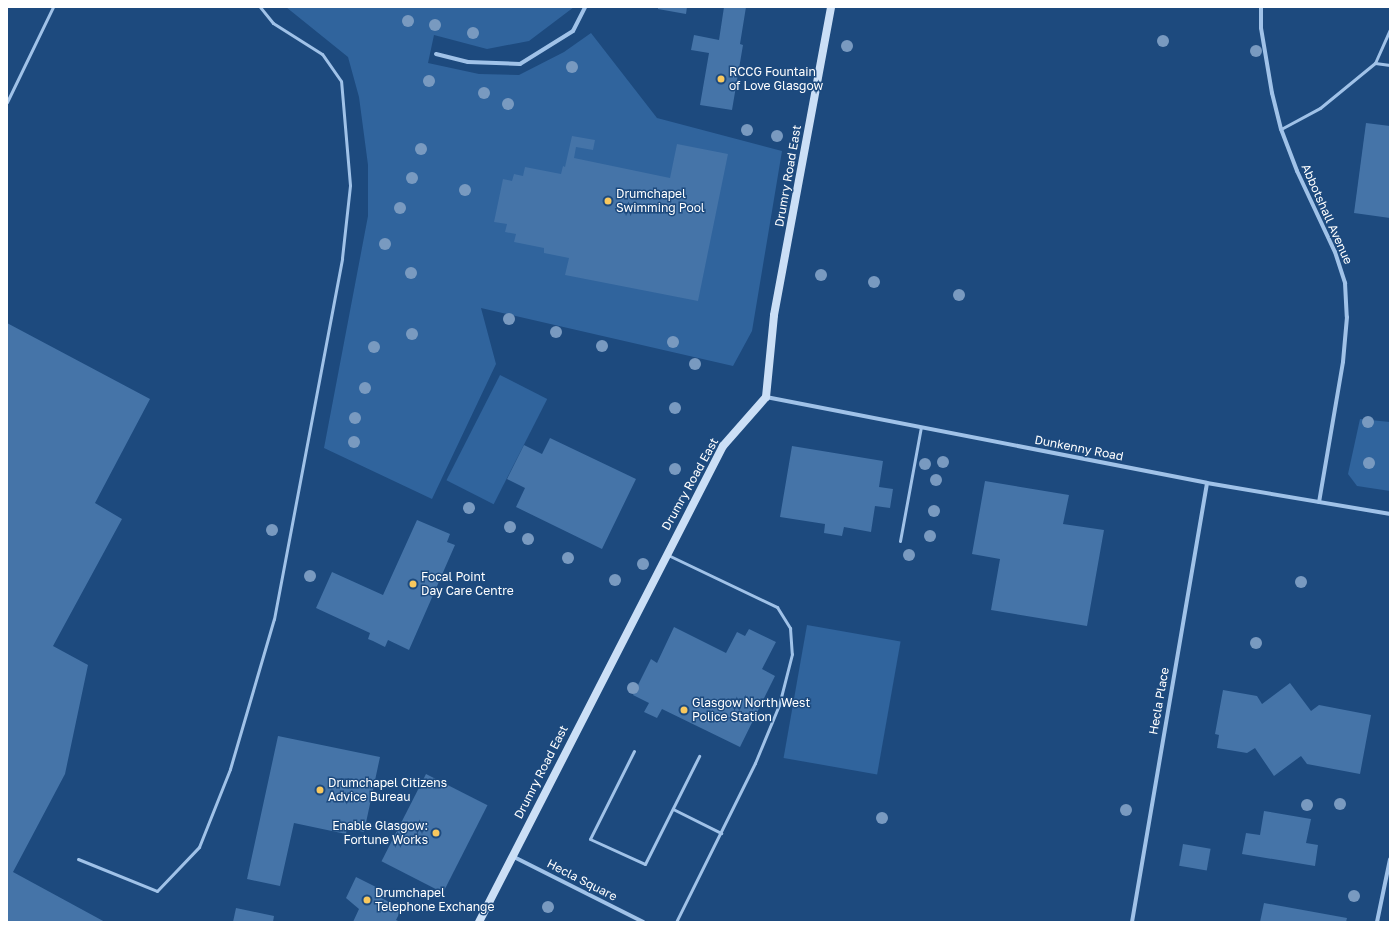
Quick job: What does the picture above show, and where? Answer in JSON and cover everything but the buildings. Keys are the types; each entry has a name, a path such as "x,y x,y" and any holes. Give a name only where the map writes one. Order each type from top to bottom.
{"street":[{"path":"436,54 468,62 520,64 573,31 585,7"},
{"name":"Drumry Road East","path":"479,922 666,554 723,446 766,397 774,314 831,7"},
{"name":"Abbotshall Avenue","path":"1261,7 1261,28 1270,86 1281,129 1297,171 1336,252 1345,283 1347,317 1343,362 1319,502"},
{"name":"Dunkenny Road","path":"766,397 1207,483 1390,514"},
{"name":"Hecla Place","path":"1132,922 1207,483"},
{"name":"Hecla Square","path":"512,856 643,922"},
{"path":"1377,922 1390,859"}],"lane":[{"path":"7,102 53,7"},
{"path":"78,859 157,891 199,847 230,769 274,619 342,258 350,185 340,81 322,54 273,23 260,7"},
{"path":"1281,129 1320,108 1375,63 1390,30"},
{"path":"1375,63 1390,65"},
{"path":"900,541 921,427"},
{"path":"666,554 777,607 790,628 792,654 779,705 755,763 676,922"},
{"path":"634,751 590,839 645,864 699,756"},
{"path":"672,809 720,833"}],"shaded area":[{"path":"286,7 574,7 529,41 487,49 434,35 428,63 479,74 519,75 564,52 591,33 657,118 782,151 752,331 733,366 481,308 496,364 432,499 324,448 368,216 368,165 359,97 348,57"},
{"path":"500,375 547,399 494,504 446,480"},
{"path":"1360,419 1390,422 1390,491 1357,486 1348,474"},
{"path":"807,625 901,641 877,774 784,758"}],"place":[{"name":"RCCG Fountain of Love Glasgow","path":"721,79"},
{"name":"Drumchapel Swimming Pool","path":"608,201"},
{"name":"Focal Point Day Care Centre","path":"413,584"},
{"name":"Glasgow North West Police Station","path":"684,710"},
{"name":"Drumchapel Citizens Advice Bureau","path":"320,790"},
{"name":"Enable Glasgow: Fortune Works","path":"436,833"},
{"name":"Drumchapel Telephone Exchange","path":"367,900"}]}
